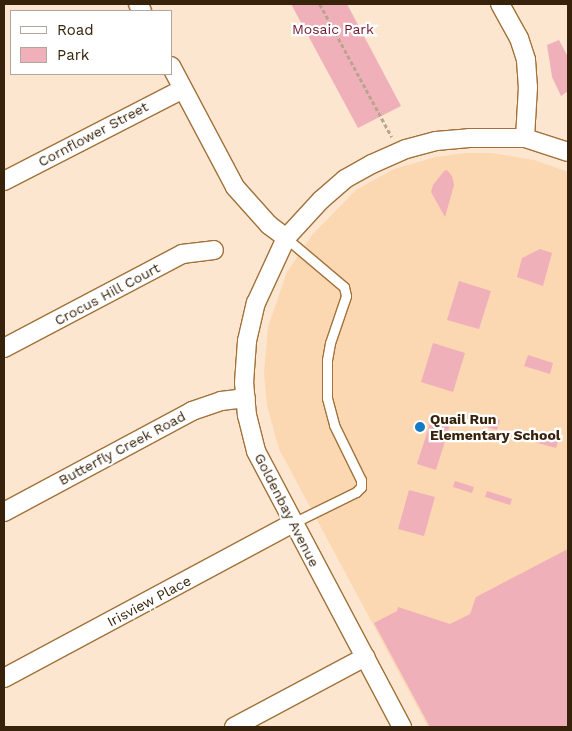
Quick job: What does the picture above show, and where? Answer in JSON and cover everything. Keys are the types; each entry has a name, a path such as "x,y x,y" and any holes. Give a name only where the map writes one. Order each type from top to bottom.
{"street":[{"path":"500,4 519,38 526,60 528,87 525,138"},
{"path":"172,68 235,187 269,225 286,238"},
{"name":"Cornflower Street","path":"4,181 183,89"},
{"name":"Goldenbay Avenue","path":"402,727 293,524 256,450 247,416 246,341 256,303 286,238 321,200 345,179 372,164 400,152 436,141 469,138 525,138 568,152"},
{"name":"Crocus Hill Court","path":"4,348 182,254 214,250"},
{"name":"Butterfly Creek Road","path":"4,512 192,411 221,400 246,398"},
{"name":"Irisview Place","path":"4,678 293,524"},
{"path":"234,727 365,657"}],"lane":[{"path":"286,238 344,287 345,301 330,343 327,360 327,398 334,425 361,480 361,487 356,492 293,524"}],"path":[{"path":"320,4 400,152"}],"shaded area":[{"name":"Quail Run Elementary School","path":"465,153 492,153 534,160 568,172 568,727 428,727 279,449 267,406 264,373 268,327 287,272 312,235 356,190 394,169 436,157"}],"green space":[{"name":"Mosaic Park","path":"291,4 347,4 401,106 358,128"},
{"path":"559,40 568,57 568,91 561,96 552,77 547,45"},
{"path":"447,170 452,176 454,185 445,217 431,192 433,185 444,171"},
{"path":"540,249 552,253 543,286 517,277 522,258"},
{"path":"459,281 491,291 479,329 447,320"},
{"path":"433,343 465,353 453,392 421,382"},
{"path":"528,355 553,363 550,374 524,366"},
{"path":"481,415 500,420 497,430 479,425"},
{"path":"431,420 450,425 436,470 417,464"},
{"path":"533,431 559,438 556,448 530,441"},
{"path":"455,481 474,487 472,493 453,487"},
{"path":"409,490 435,497 424,536 398,529"},
{"path":"487,491 512,499 510,505 485,497"},
{"path":"568,549 568,727 430,727 374,623 397,611 398,607 450,624 470,614 476,597"}],"place":[{"name":"Quail Run Elementary School","path":"420,427"}]}
